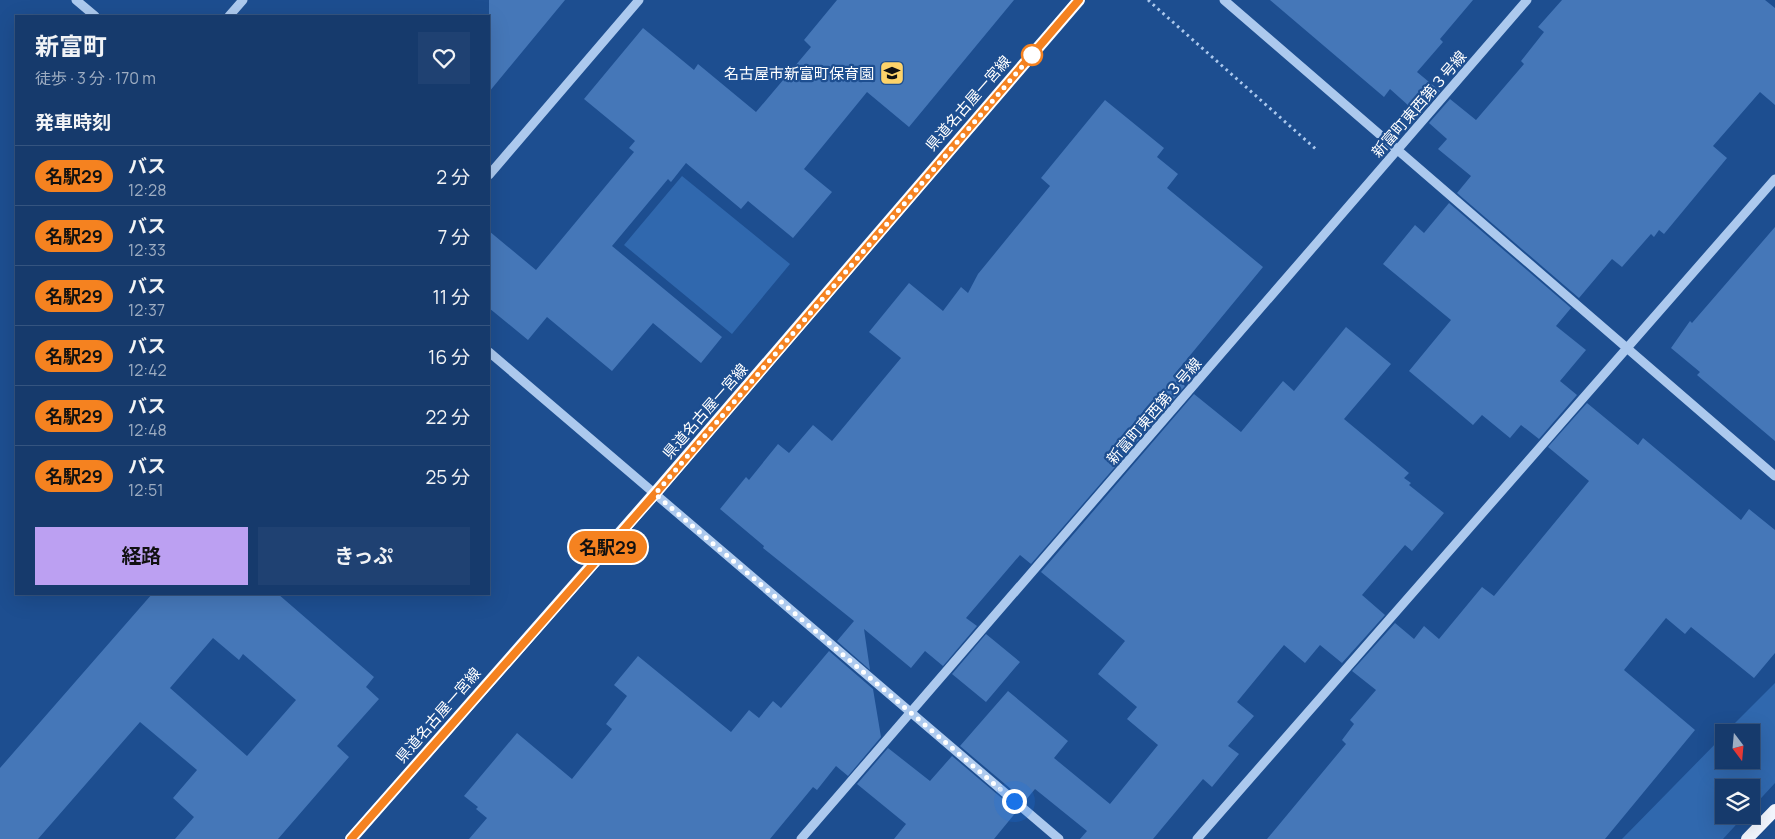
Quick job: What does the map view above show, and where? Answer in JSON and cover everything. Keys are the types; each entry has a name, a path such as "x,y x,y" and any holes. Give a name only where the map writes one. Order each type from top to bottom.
{"main road":[{"name":"県道名古屋一宮線","path":"351,839 655,494 1079,0"},
{"path":"1748,839 1775,810"}],"street":[{"path":"76,0 94,15"},
{"path":"230,15 243,0"},
{"path":"490,174 639,0"},
{"path":"1224,0 1775,476"},
{"name":"新富町東西第３号線","path":"801,839 1527,0"},
{"path":"1197,839 1775,179"},
{"path":"490,353 1059,839"}],"path":[{"path":"1148,0 1318,151"}],"shaded area":[{"path":"682,176 790,264 732,334 624,245"},
{"path":"1775,683 1775,783 1760,799 1760,779 1715,779 1715,824 1737,824 1723,839 1622,839 1715,744 1715,769 1760,769 1760,724 1734,724"}],"building":[{"path":"489,0 565,0 490,91"},
{"path":"837,0 1014,0 909,127 867,92 804,169 832,192 793,238 748,201 741,209 686,163 671,182 668,179 612,246 722,337 701,363 653,323 612,371 547,317 528,340 490,309 490,232 536,270 634,152 629,148 635,141 584,99 643,28 694,70 698,64 756,112 811,47 804,40"},
{"path":"1270,0 1473,0 1440,39 1443,42 1417,72 1440,91 1419,115 1390,89 1384,97"},
{"path":"1562,0 1765,0 1775,8 1775,105 1760,92 1713,146 1727,158 1664,234 1659,230 1654,237 1651,234 1622,267 1612,259 1579,298 1457,193 1471,176 1438,149 1447,139 1429,123 1450,99 1476,120 1524,64 1521,61 1544,32 1538,27"},
{"path":"1105,100 1164,148 1157,157 1178,174 1167,188 1263,267 1173,376 1185,386 1031,564 1020,555 966,618 977,626 943,666 925,651 911,668 864,629 870,670 837,641 854,621 763,548 764,546 720,509 746,477 749,480 778,444 789,453 813,425 832,441 901,358 869,332 909,283 943,311 961,287 968,293 978,274 1050,186 1041,178"},
{"path":"1449,203 1571,308 1556,326 1586,350 1560,381 1577,395 1539,439 1521,425 1510,438 1482,415 1473,425 1409,371 1451,320 1383,264 1415,225 1424,233"},
{"path":"1775,227 1775,441 1697,375 1700,372 1671,348 1690,321 1692,323"},
{"path":"1346,327 1391,364 1344,419 1409,473 1404,478 1411,483 1409,485 1444,513 1412,551 1405,545 1362,595 1385,615 1342,663 1320,645 1305,663 1284,645 1237,702 1254,716 1228,746 1239,754 1212,787 1203,779 1153,839 1080,839 1087,831 1035,789 1025,801 960,746 1008,691 1068,741 1054,758 1110,804 1158,745 1127,719 1137,707 1098,674 1125,641 1041,572 1194,394 1241,432 1283,381 1294,391"},
{"path":"1587,403 1638,445 1643,438 1741,520 1749,509 1775,530 1775,653 1754,678 1691,627 1685,634 1666,618 1624,670 1695,730 1605,839 1267,839 1346,744 1342,740 1354,724 1350,720 1376,690 1352,671 1395,623 1414,639 1424,626 1439,639 1482,587 1494,596 1589,481 1548,447"},
{"path":"151,595 279,595 374,677 366,687 379,699 337,746 349,757 278,839 175,839 194,817 173,798 197,770 140,722 38,839 0,839 0,768","holes":["213,638 239,660 243,654 296,700 247,756 170,688"]},
{"path":"986,634 1020,662 986,702 952,674"},
{"path":"829,651 873,689 881,737 848,776 836,766 817,790 813,787 770,839 469,839 487,818 476,809 478,807 464,796 517,733 572,779 612,729 606,724 627,696 614,685 638,656 731,732 749,710 759,718 773,701 781,708"},
{"path":"888,748 930,781 952,756 1017,811 994,839 894,839 906,824 857,784"}],"bus line":[{"name":"名駅29","path":"351,839 655,494 1079,0"}],"place":[{"name":"名古屋市新富町保育園","path":"892,73"}],"route":[{"path":"1014,801 655,494 1032,55"}]}
